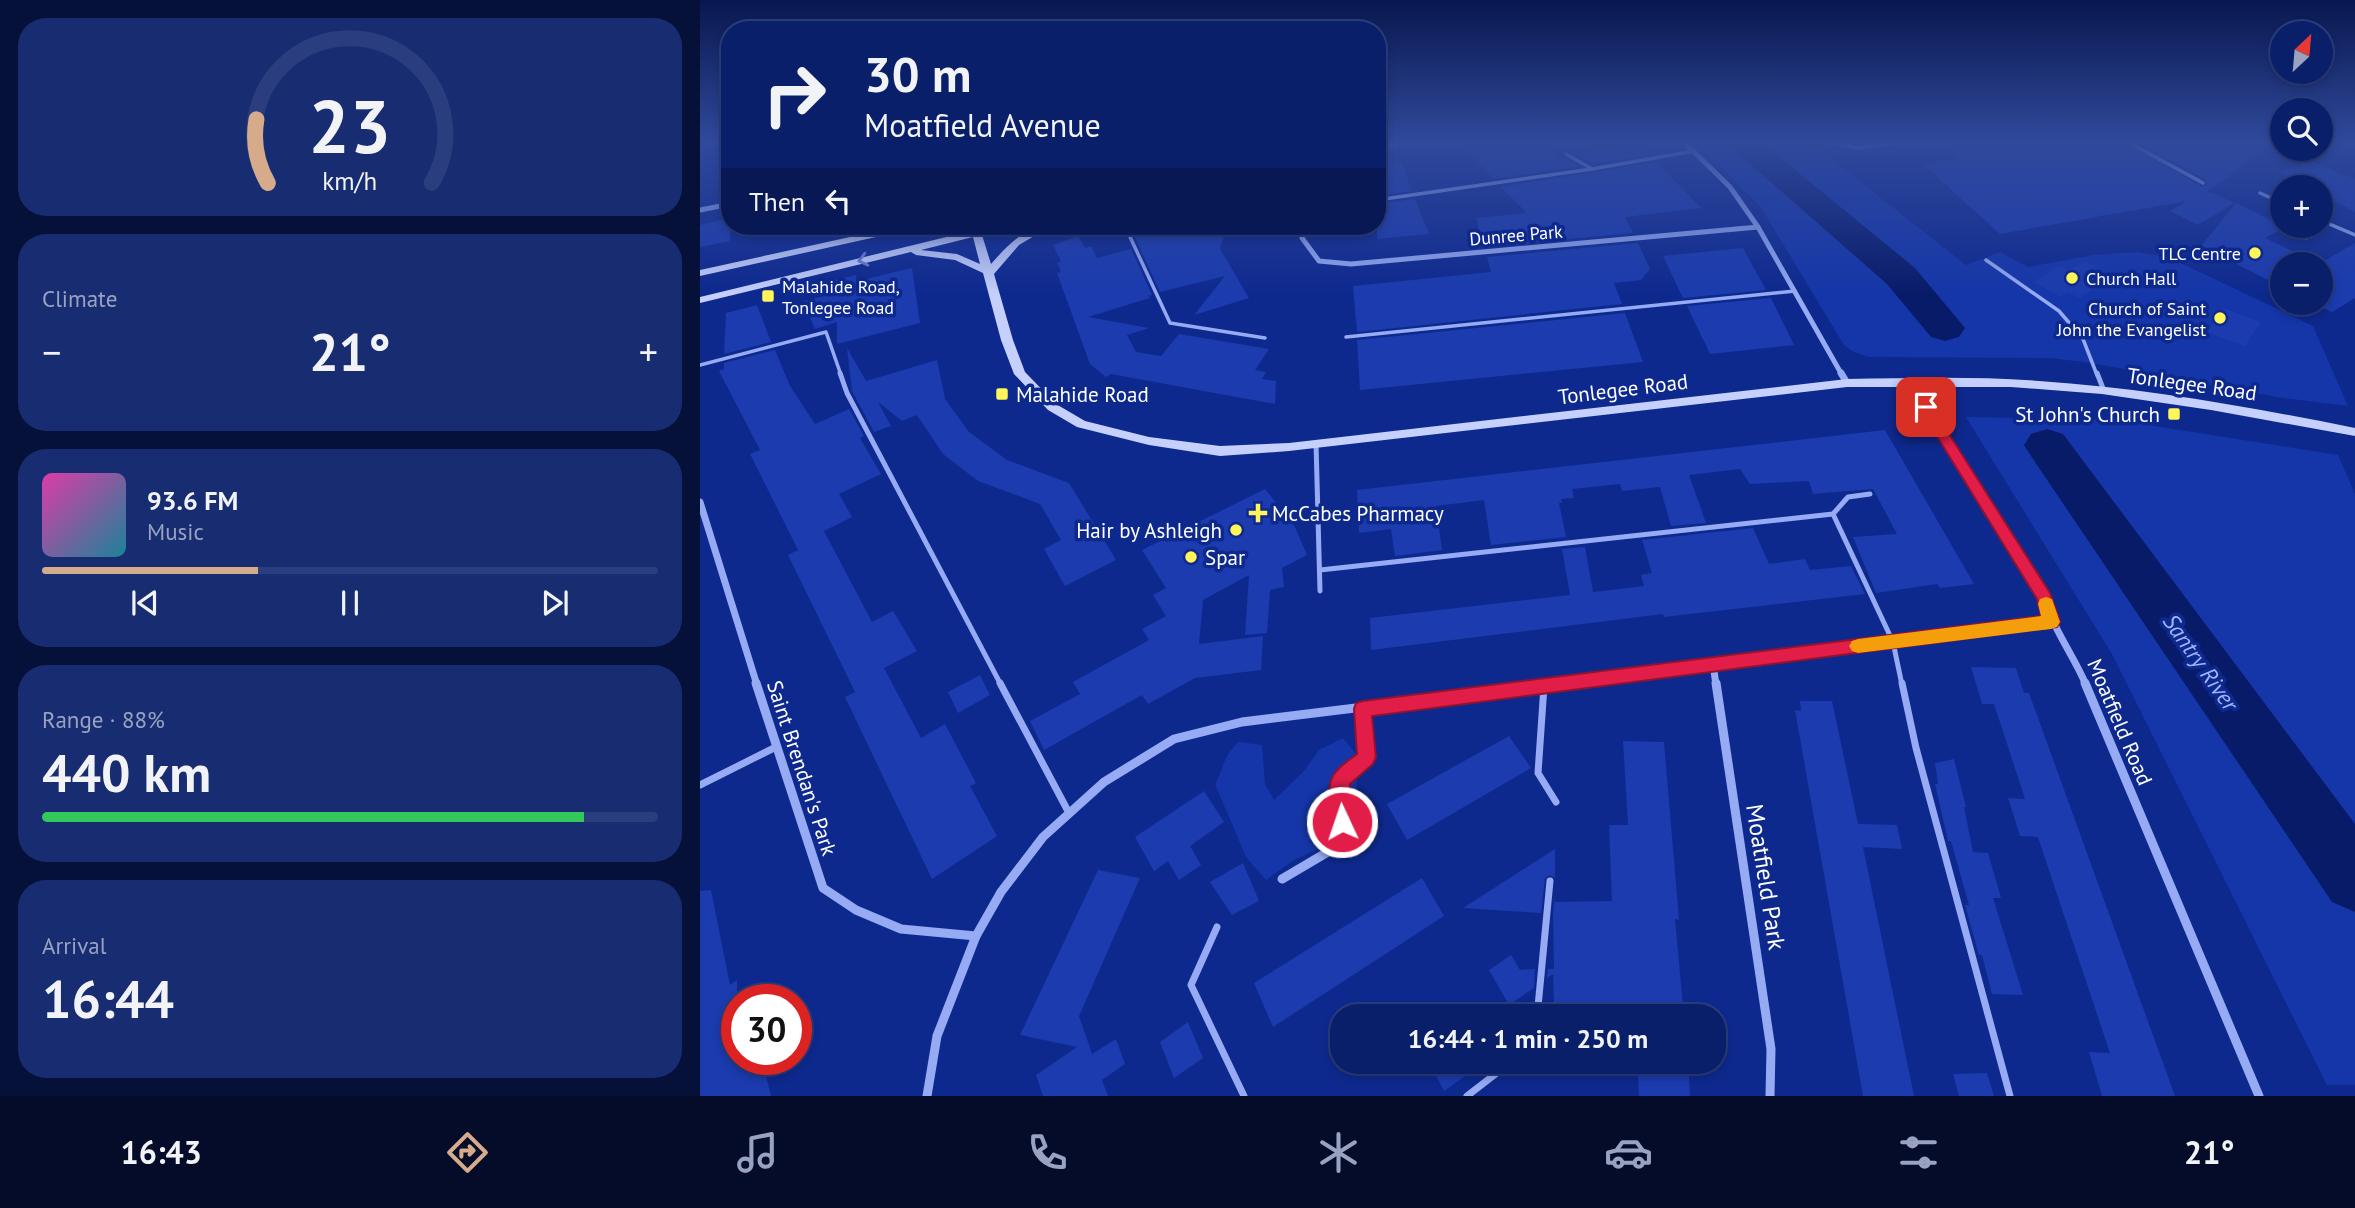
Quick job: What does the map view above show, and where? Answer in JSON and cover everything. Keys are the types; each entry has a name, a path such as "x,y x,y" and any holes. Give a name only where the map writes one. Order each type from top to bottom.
{"main road":[{"path":"762,259 850,235"},
{"path":"700,273 871,235"},
{"path":"700,300 955,235"},
{"name":"Tonlegee Road","path":"978,235 1007,340 1020,374 1052,407 1081,424 1149,441 1220,451 1316,443 1847,383 1909,382 1980,382 2104,391 2226,406 2355,432"},
{"path":"896,252 934,253 957,257 990,272 1015,243 1030,235"}],"street":[{"path":"1734,192 1758,227 1847,383"},
{"path":"700,210 721,206"},
{"name":"Dunree Park","path":"1302,235 1319,261 1351,264 1758,227"},
{"name":"Moatfield Road","path":"1909,382 2045,598 2051,622 2075,659 2259,1096"},
{"name":"Saint Brendan's Park","path":"700,502 823,888 856,910 901,929 976,936"},
{"path":"927,1096 937,1036 976,936 1001,892 1043,837 1104,782 1174,739 1242,722 2051,622"},
{"name":"Moatfield Park","path":"1713,664 1770,1049 1770,1096"},
{"path":"1282,879 1343,843 1340,780 1367,757 1363,709"}],"lane":[{"path":"1386,199 1433,192"},
{"path":"2260,193 2270,198"},
{"path":"2333,225 2355,235"},
{"path":"1129,235 1170,323 1265,338"},
{"path":"1986,260 2059,312 2083,339 2104,391"},
{"path":"1346,337 1795,291"},
{"path":"700,365 826,332 847,393 1069,813"},
{"path":"1316,443 1320,591"},
{"path":"1320,570 1833,514 1848,497 1870,494"},
{"path":"1833,514 1893,642 1916,748 2010,1096"},
{"path":"1544,686 1538,773 1556,802"},
{"path":"700,785 776,747"},
{"path":"1538,1004 1550,881"},
{"path":"1217,927 1191,985 1244,1096"},
{"path":"1467,1096 1495,1074"}],"shaded area":[{"path":"1746,192 1873,192 1966,265 2000,252 2028,267 2094,255 2138,252 2170,258 2270,306 2270,315 2290,315 2313,326 2348,406 2277,397 2051,358 1869,357 1844,345 1760,206"},
{"path":"1966,417 2116,420 2338,455 2355,494 2355,1085 2327,1085 2112,654"},
{"path":"1343,738 1355,753 1359,830 1294,860 1266,880 1246,857 1215,784 1226,758 1238,742 1262,745 1265,784 1274,800 1304,771 1319,750"}],"building":[{"path":"1506,192 1685,192 1701,208 1625,217 1633,233 1484,247 1476,218 1527,213"},
{"path":"1954,192 2211,192 2234,203 2198,225 2170,211 2187,201 2000,234"},
{"path":"2333,192 2355,192 2355,212 2333,200"},
{"path":"1415,199 1429,234 1377,239 1377,235 1386,235 1386,203"},
{"name":"TLC Centre","path":"2236,203 2270,219 2270,235 2265,238 2294,252 2270,252 2270,281 2201,246"},
{"path":"721,220 721,235 730,235 730,241 700,247 700,225"},
{"path":"1134,235 1224,235 1220,249 1249,298 1194,315 1225,276 1160,292"},
{"path":"1078,236 1085,248 1091,246 1097,258 1131,249 1152,295 1148,296 1150,298 1088,317 1149,328 1127,335 1136,352 1161,356 1179,334 1269,349 1255,370 1266,372 1262,379 1276,381 1275,404 1111,374 1106,377 1090,364 1057,273 1061,272 1057,263 1061,261 1053,245"},
{"path":"1638,243 1650,269 1641,280 1614,283 1622,304 1357,332 1353,286 1491,272 1487,257"},
{"path":"2355,243 2355,298 2333,311 2333,256"},
{"path":"1743,248 1766,290 1683,298 1663,256"},
{"name":"Church Hall","path":"2085,261 2114,276 2079,298 2068,292 2061,297 2033,282 2060,266 2068,270"},
{"path":"912,268 920,323 837,344 837,322 815,329 803,301 836,293 834,280 856,275 857,281"},
{"path":"1771,298 1794,345 1710,354 1687,306"},
{"path":"757,305 771,342 724,354 726,313"},
{"path":"2223,308 2261,322 2245,346 2207,332"},
{"path":"1625,313 1643,362 1360,390 1357,340"},
{"path":"847,348 866,381 937,360 945,399 969,432 1007,460 1069,483 1116,560 1065,586 1044,549 1061,540 1040,504 978,481 943,454 917,415 902,421 878,402 891,426 874,432 852,391"},
{"path":"775,350 790,386 815,424 849,409 864,436 860,438 881,474 839,494 852,517 824,531 872,622 893,611 917,651 884,668 921,738 945,724 976,783 970,786 997,836 932,879 845,697 855,692 788,555 798,550 750,454 760,450 719,371 724,369 724,363"},
{"path":"1885,430 1974,584 1940,588 1937,584 1876,593 1853,537 1897,534 1873,489 1813,494 1809,481 1750,484 1740,469 1689,475 1706,523 1671,526 1660,487 1622,491 1620,484 1572,489 1574,498 1561,499 1562,503 1559,503 1566,537 1491,545 1484,500 1436,506 1442,550 1395,556 1391,529 1359,533 1357,490"},
{"path":"1265,489 1294,525 1307,555 1282,568 1284,587 1270,590 1267,633 1245,635 1249,575 1203,600 1199,644 1263,636 1261,670 1195,678 1148,704 1142,695 1044,750 1030,721 1080,694 1073,682 1149,640 1142,629 1166,616 1153,595 1166,588 1142,550"},
{"path":"1753,528 1769,564 1805,559 1810,570 1851,566 1865,594 1664,617 1663,614 1371,650 1370,618 1570,595 1562,549 1585,547 1593,592 1644,586 1641,575 1652,573 1642,540"},
{"path":"1971,667 2016,668 2024,693 2029,693 2175,1096 2102,1096 2089,1052 2110,1053 2038,837 2020,836 2008,798 2025,799 1994,704 1982,704"},
{"path":"980,675 990,695 958,713 948,692"},
{"path":"1800,701 1832,701 1858,824 1897,825 1902,849 1863,847 1914,1096 1863,1096 1795,710 1801,711"},
{"path":"1509,736 1531,768 1407,840 1387,804"},
{"path":"1623,741 1664,742 1679,920 1675,919 1683,1004 1554,1002 1553,974 1547,978 1548,969 1554,969 1555,895 1555,902 1612,901 1609,825 1628,825"},
{"path":"1954,759 1966,807 1973,852 1988,853 2001,898 1993,898 2023,995 1992,994 1982,955 1979,955 1965,905 1969,905 1951,841 1948,841 1935,784 1938,784 1935,763"},
{"path":"1204,791 1224,822 1190,846 1201,865 1179,880 1168,861 1154,871 1135,837"},
{"path":"1555,849 1555,878 1550,875 1545,878 1541,913 1463,908"},
{"path":"1243,863 1259,901 1232,915 1210,882"},
{"path":"1098,870 1140,878 1079,1016 1092,1054 1116,1039 1125,1064 1102,1080 1108,1096 1043,1096 1036,1075 1077,1047 1020,1035"},
{"path":"1422,878 1444,916 1273,1027 1254,983"},
{"path":"711,890 730,984 721,984 721,1075 766,1075 771,1096 700,1096 700,891"},
{"path":"1511,955 1520,970 1535,969 1534,988 1508,1004 1489,970"},
{"path":"1188,1022 1203,1058 1174,1078 1160,1042"},
{"path":"1987,1073 1994,1096 1959,1096 1953,1074"},
{"path":"1435,1074 1468,1074 1444,1091"},
{"path":"1638,1074 1689,1074 1690,1096 1639,1096"}],"waterway":[{"name":"Santry River","path":"1801,192 1901,276 1945,328"},
{"name":"Santry River","path":"2047,445 2355,879"}],"slow traffic":[{"path":"1858,646 2051,622 2046,604"}],"place":[{"name":"TLC Centre","path":"2255,253"},
{"name":"Church Hall","path":"2072,278"},
{"name":"Malahide Road, Tonlegee Road","path":"768,296"},
{"name":"Church of Saint John the Evangelist","path":"2220,318"},
{"name":"Malahide Road","path":"1002,394"},
{"name":"St John's Church","path":"2174,414"},
{"name":"McCabes Pharmacy","path":"1258,513"},
{"name":"Hair by Ashleigh","path":"1236,530"},
{"name":"Spar","path":"1191,557"}],"route":[{"path":"1342,822 1340,780 1367,757 1363,709 2051,622 2045,598 1926,407"}]}
